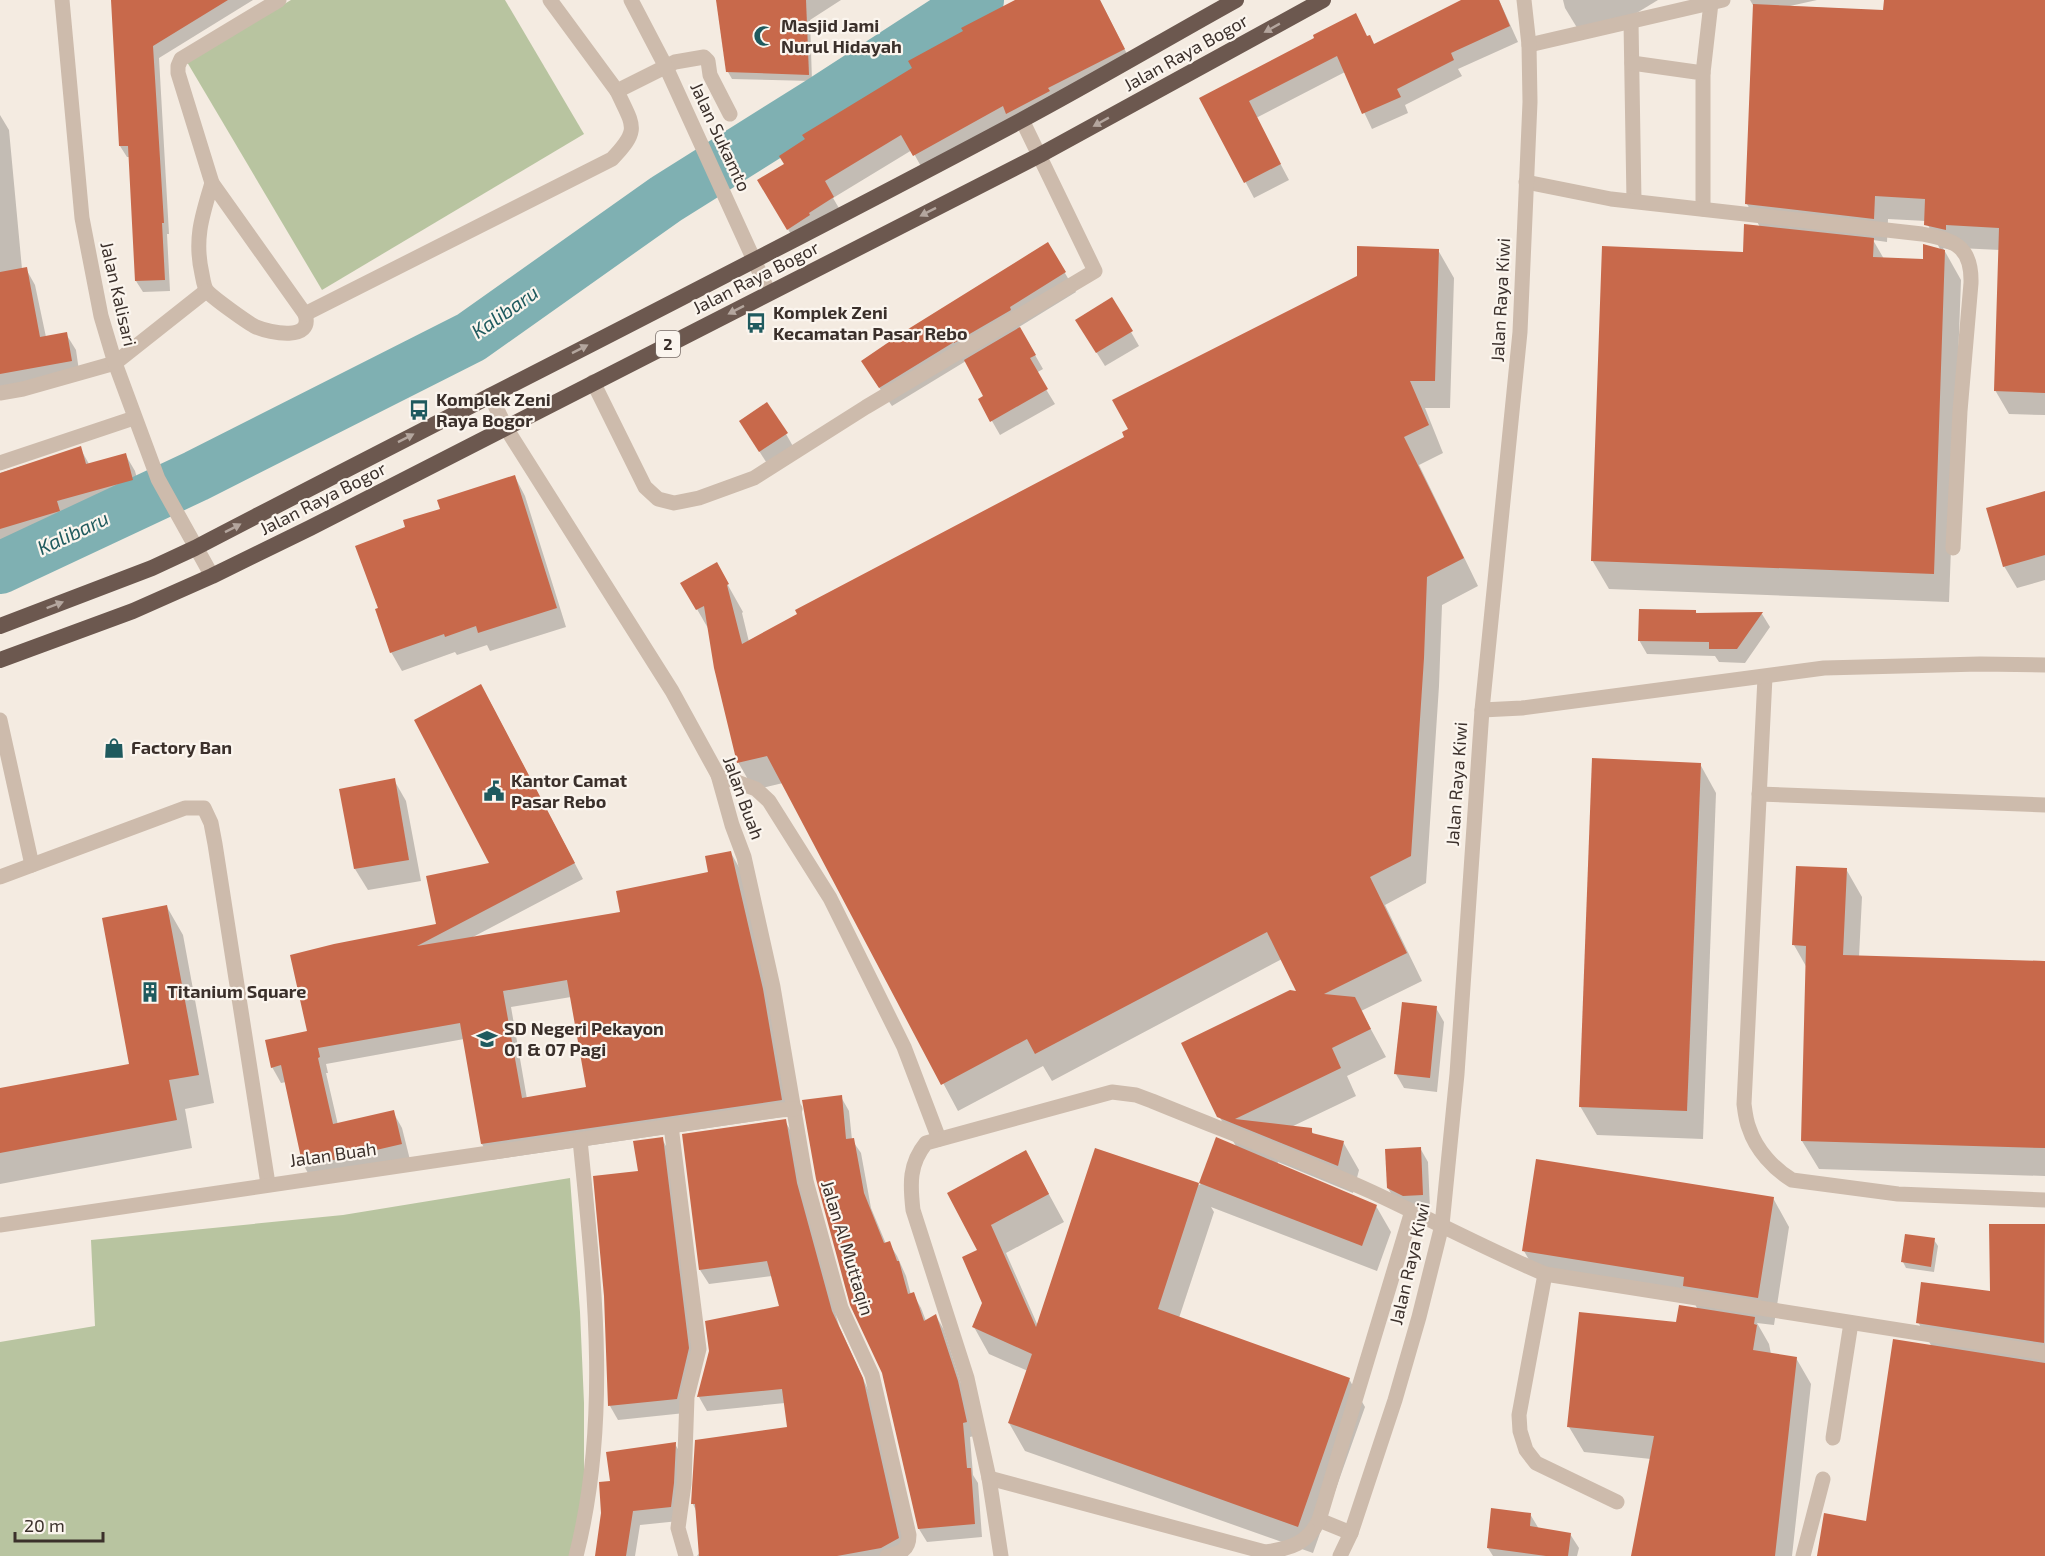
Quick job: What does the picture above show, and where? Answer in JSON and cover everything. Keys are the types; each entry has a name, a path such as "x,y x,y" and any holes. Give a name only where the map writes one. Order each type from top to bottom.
{"highway":[{"name":"Jalan Raya Bogor","path":"0,626 152,568 195,548 754,261 1022,120 1236,0"},
{"name":"Jalan Raya Bogor","path":"0,660 133,611 212,576 1041,155 1323,0"}],"street":[{"name":"Jalan Kalisari","path":"62,0 86,246 101,315 115,363 158,479 212,576"},
{"path":"212,183 200,223 198,242 206,291 256,327 284,334 301,331 307,320 305,314 212,183 178,73 178,66 182,59 279,0"},
{"path":"305,314 612,159 626,144 632,134 632,124 618,91 550,0"},
{"name":"Jalan Sukamto","path":"631,0 666,67 769,293"},
{"name":"Jalan Raya Kiwi","path":"1340,1556 1352,1533 1395,1400 1442,1225 1457,1074 1482,710 1519,344 1530,123 1529,45 1524,0"},
{"path":"1529,45 1717,2 1702,73 1704,209"},
{"path":"1631,22 1634,201"},
{"path":"618,91 675,62 704,57 708,61 710,75 730,114"},
{"path":"1632,63 1702,73"},
{"path":"593,382 645,487 658,499 674,503 699,498 754,478 876,401 1095,271 1041,155 1022,120"},
{"path":"1526,182 1634,201 1922,234 1947,239 1965,252 1971,271 1971,283 1960,411 1953,548"},
{"path":"0,393 23,389 115,363 206,291"},
{"name":"Jalan Buah","path":"0,1225 268,1184 795,1109 783,1057 773,987 744,857 718,775 672,691 506,428 490,395"},
{"path":"0,462 134,417"},
{"path":"1482,710 1522,708 1824,668 1980,664 2045,665"},
{"path":"1765,677 1744,1104 1749,1130 1768,1161 1792,1180 1898,1194 2045,1200"},
{"path":"0,720 32,865"},
{"path":"718,775 756,789 769,801 830,898 904,1047 939,1139"},
{"path":"1759,794 2045,806"},
{"path":"0,877 185,808 204,808 212,823 268,1184"},
{"path":"1001,1556 989,1478 967,1378 913,1210 910,1182 912,1167 918,1153 927,1143 1112,1092 1136,1095 1369,1191 1442,1225 1482,1247 1545,1274 2045,1353"},
{"name":"Jalan Al Muttaqin","path":"795,1109 806,1181 841,1308 872,1375 909,1535 909,1544 904,1551 887,1556"},
{"path":"671,1126 699,1349 687,1397 684,1484 678,1528 686,1556"},
{"path":"576,1556 589,1495 598,1391 594,1267 580,1140"},
{"path":"989,1478 1265,1552 1286,1548 1302,1541 1313,1532 1319,1520 1412,1211"},
{"path":"1545,1274 1519,1415 1520,1431 1526,1450 1536,1463 1617,1502"},
{"path":"1833,1438 1851,1323"},
{"path":"1803,1556 1823,1479"},
{"path":"1319,1520 1352,1533"}],"green space":[{"path":"291,0 505,0 584,134 322,290 187,62"},
{"path":"570,1178 584,1403 584,1485 571,1556 0,1556 0,1342 95,1326 91,1240 343,1215"}],"building":[{"path":"111,0 228,0 153,46 164,223 162,223 165,280 135,281 128,146 119,146"},
{"name":"Masjid Jami Nurul Hidayah","path":"716,0 806,0 809,75 726,72"},
{"path":"1015,0 1100,0 1125,49 1048,88 1050,91 1006,114 1003,106 913,156 901,135 825,181 834,197 787,230 757,180 784,164 779,156 805,139 802,135 912,68 908,61 963,31 961,28"},
{"path":"1461,0 1499,0 1510,26 1451,53 1454,60 1397,89 1401,97 1362,114 1337,56 1249,101 1281,164 1244,183 1199,98 1314,38 1313,35 1356,13 1367,36 1370,35 1374,44"},
{"path":"1884,0 2045,0 2045,393 1994,391 1999,228 1946,225 1946,230 1924,225 1925,199 1875,196 1874,219 1745,204 1753,4 1883,10"},
{"path":"1744,224 1874,238 1873,257 1923,259 1923,244 1945,250 1934,574 1591,561 1602,246 1743,252"},
{"path":"1048,242 1066,272 1010,307 1011,310 879,388 861,361"},
{"path":"1357,246 1439,249 1435,381 1410,381 1429,425 1404,437 1464,558 1427,577 1411,856 1370,877 1407,953 1324,994 1355,997 1371,1029 1332,1048 1341,1068 1235,1119 1312,1128 1312,1133 1344,1141 1338,1166 1217,1117 1181,1043 1290,990 1296,991 1267,932 1035,1054 1027,1039 941,1085 767,756 737,763 714,668 704,606 696,610 680,583 717,562 729,584 727,585 742,644 797,614 795,610 1124,437 1122,432 1128,429 1112,400 1357,276"},
{"path":"27,267 40,337 67,332 72,361 0,374 0,272"},
{"path":"1112,297 1133,331 1096,353 1075,320"},
{"path":"1020,327 1036,355 1030,358 1048,389 990,422 978,399 983,396 964,360"},
{"path":"767,402 788,433 759,452 739,421"},
{"path":"81,446 86,464 126,453 133,480 57,501 60,511 0,529 0,473"},
{"path":"515,475 557,608 478,633 476,626 445,637 444,634 390,653 375,609 378,608 355,546 405,527 403,520 440,509 437,500"},
{"path":"2045,491 2045,555 2003,567 1986,508"},
{"path":"1639,609 1696,610 1696,613 1763,612 1737,649 1709,649 1709,642 1638,641"},
{"path":"481,684 575,863 417,946 620,912 616,891 708,872 705,856 731,851 763,989 782,1100 481,1144 460,1023 318,1048 320,1057 318,1058 333,1124 394,1110 402,1144 303,1167 281,1065 271,1068 265,1040 307,1031 290,955 436,924 426,876 489,863 414,720","holes":["567,980 586,1087 522,1098 503,991"]},
{"path":"1592,758 1701,763 1687,1111 1579,1107"},
{"path":"395,778 409,860 354,869 339,789"},
{"path":"1796,866 1847,868 1843,955 2045,961 2045,1148 1801,1141 1806,946 1792,945"},
{"name":"Titanium Square","path":"167,905 199,1075 169,1080 177,1120 0,1153 0,1088 129,1064 102,918"},
{"path":"1402,1002 1437,1006 1430,1078 1394,1074"},
{"path":"842,1095 846,1139 854,1138 864,1193 884,1243 890,1241 897,1261 899,1261 908,1294 914,1292 924,1321 936,1314 958,1381 967,1422 963,1423 967,1468 971,1468 975,1524 918,1529 882,1373 850,1305 816,1179 802,1100"},
{"path":"786,1119 797,1183 832,1311 863,1378 899,1538 881,1548 837,1556 699,1556 695,1504 691,1504 695,1440 787,1427 782,1389 697,1397 709,1351 705,1321 779,1306 767,1261 699,1270 682,1134"},
{"path":"663,1137 689,1348 677,1399 608,1406 604,1296 593,1176 638,1171 633,1141"},
{"path":"1216,1137 1377,1205 1362,1246 1199,1183"},
{"path":"1421,1147 1423,1195 1403,1196 1387,1188 1385,1149"},
{"path":"1095,1148 1199,1183 1158,1309 1350,1378 1298,1527 1008,1423 1032,1354 972,1327 982,1303 962,1257 977,1250 947,1193 1026,1150 1049,1194 991,1225 1036,1327"},
{"path":"1536,1159 1774,1197 1758,1298 1683,1286 1684,1277 1522,1251"},
{"path":"1989,1224 2045,1224 2044,1343 1916,1323 1921,1282 1990,1291"},
{"path":"1905,1234 1935,1238 1931,1267 1901,1262"},
{"path":"1679,1305 1755,1317 1754,1324 1757,1325 1753,1350 1797,1357 1775,1556 1631,1556 1654,1436 1567,1427 1579,1312 1676,1322"},
{"path":"1893,1339 2045,1363 2045,1556 1817,1556 1824,1513 1866,1521"},
{"path":"676,1442 671,1507 633,1511 626,1556 595,1556 601,1513 599,1482 610,1481 606,1452"},
{"path":"1491,1508 1531,1513 1530,1526 1571,1533 1568,1556 1546,1556 1487,1548"}],"waterway":[{"name":"Kalibaru","path":"0,568 196,476 471,337 666,199 978,0"}],"place":[{"name":"Masjid Jami Nurul Hidayah","path":"764,36"},
{"name":"Komplek Zeni Kecamatan Pasar Rebo","path":"756,323"},
{"name":"Komplek Zeni Raya Bogor","path":"419,410"},
{"name":"Factory Ban","path":"114,748"},
{"name":"Kantor Camat Pasar Rebo","path":"494,791"},
{"name":"Titanium Square","path":"150,992"},
{"name":"SD Negeri Pekayon 01 & 07 Pagi","path":"487,1039"}]}
